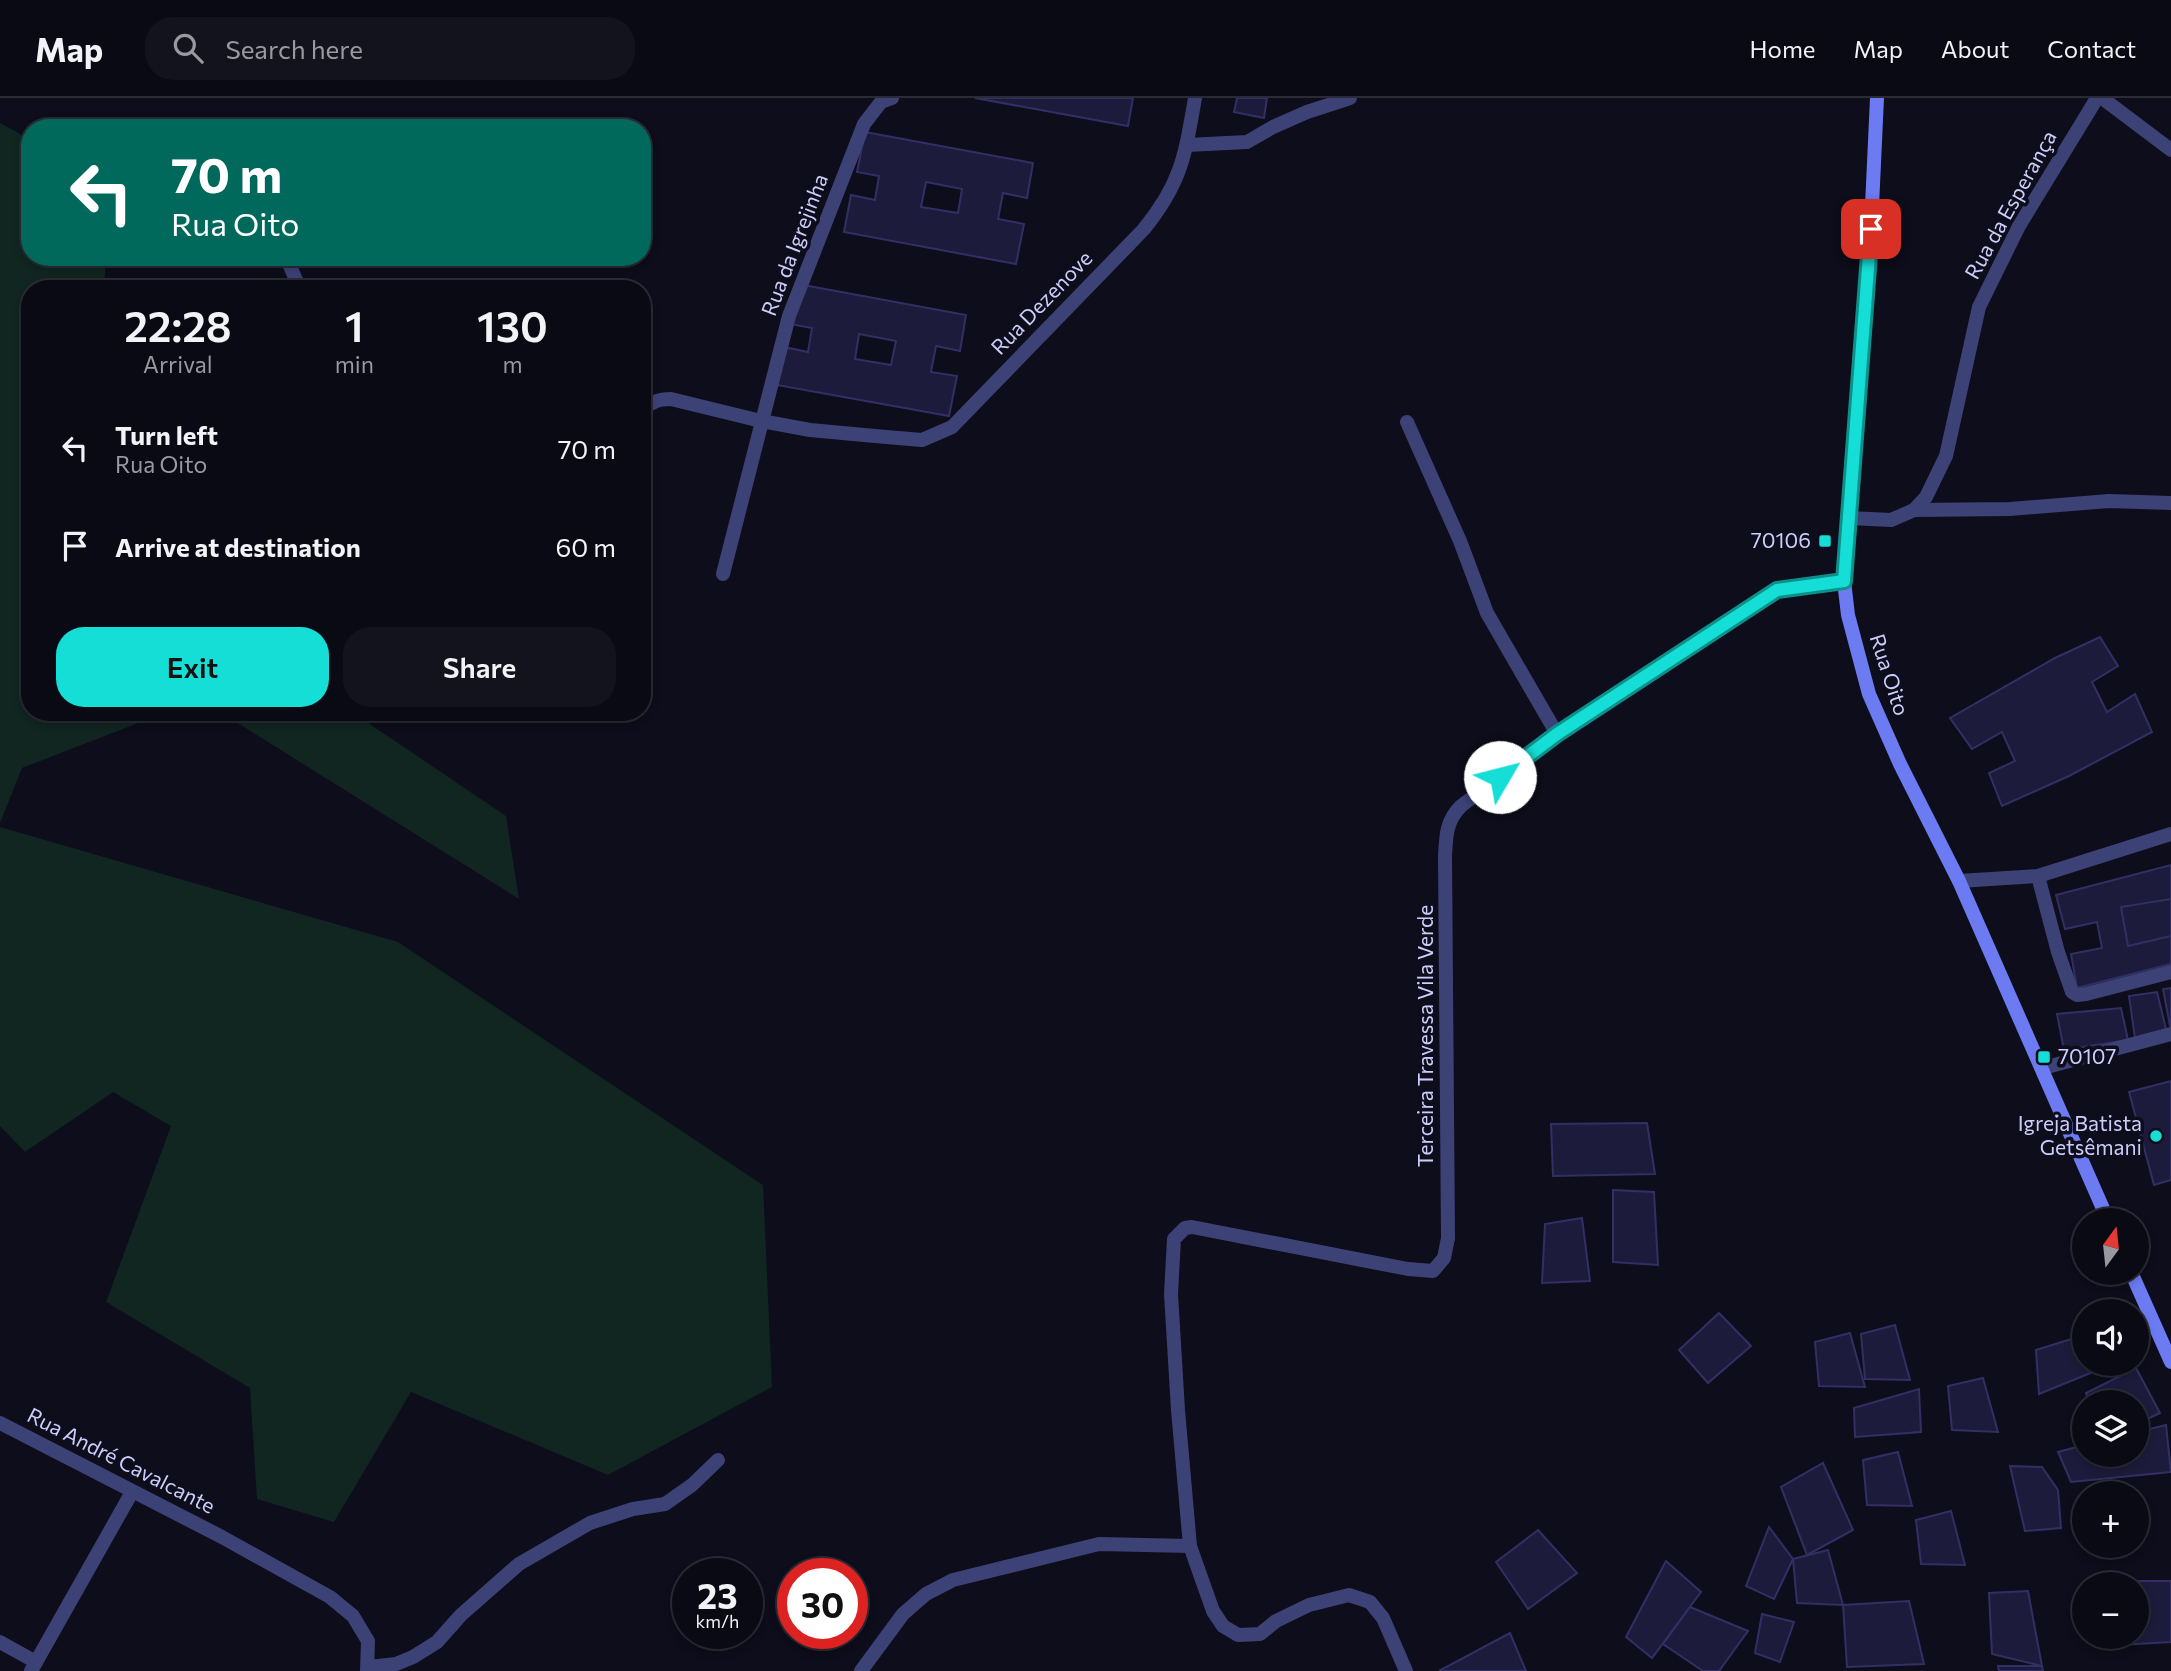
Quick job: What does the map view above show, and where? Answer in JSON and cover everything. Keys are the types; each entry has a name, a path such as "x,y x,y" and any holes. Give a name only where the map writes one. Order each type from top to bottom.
{"street":[{"name":"Rua da Igrejinha","path":"723,574 789,316 864,124 881,102 892,98"},
{"name":"Rua Dezenove","path":"651,402 671,398 761,421 810,430 886,437 922,439 952,427 1150,221 1175,184 1187,145 1195,98"},
{"path":"1187,145 1247,142 1307,112 1350,98"},
{"name":"Rua Oito","path":"1877,98 1871,229 1844,581 1848,615 1869,694 1900,764 1959,881 2103,1208"},
{"name":"Rua da Esperança","path":"1914,510 1926,497 1946,456 1979,307 2019,226 2097,98"},
{"path":"2102,98 2171,150"},
{"path":"1407,422 1460,541 1487,612 1557,734 1777,590 1844,581"},
{"path":"1849,518 1891,520 1914,510 2010,509 2109,501 2171,503"},
{"name":"Terceira Travessa Vila Verde","path":"1190,1546 1171,1294 1174,1239 1185,1228 1192,1227 1423,1271 1433,1271 1438,1266 1444,1258 1448,1238 1446,833 1451,817 1461,806 1557,734"},
{"path":"1959,881 2038,876 2171,834"},
{"path":"2038,876 2058,952 2072,992 2077,995 2171,972"},
{"path":"2043,1068 2171,1034"},
{"path":"2137,1285 2171,1362"},
{"name":"Rua André Cavalcante","path":"0,1423 222,1537 330,1597 353,1616 368,1641 368,1669"},
{"path":"368,1669 396,1664 413,1657 437,1642 461,1615 519,1564 590,1523 634,1509 665,1503 692,1485 718,1460"},
{"path":"0,1642 34,1666 132,1492"},
{"path":"861,1671 902,1614 926,1594 953,1580 1099,1544 1190,1546 1213,1611 1223,1626 1238,1635 1260,1634 1276,1621 1309,1605 1349,1595 1370,1602 1383,1618 1406,1671"}],"green space":[{"path":"0,123 21,135 21,266 105,266 105,280 21,280 21,721 143,721 22,768 0,823"},
{"path":"234,721 365,721 506,816 519,899"},
{"path":"0,827 398,942 763,1185 772,1387 608,1475 411,1392 334,1522 257,1499 250,1388 106,1302 171,1126 113,1092 25,1152 0,1126"}],"building":[{"path":"975,98 1133,98 1128,126"},
{"path":"1237,98 1267,98 1264,118 1234,112"},
{"path":"865,132 1033,163 1027,198 1003,193 998,219 1024,224 1016,264 844,232 851,195 875,200 879,176 857,172","holes":["926,182 962,189 958,213 921,207"]},
{"path":"798,284 966,315 960,351 936,346 931,372 957,376 949,416 777,385 784,347 808,352 812,328 790,324","holes":["859,334 896,341 891,365 855,359"]},
{"path":"2100,637 2118,666 2092,682 2107,712 2135,694 2152,732 2069,776 2002,806 1989,773 2015,761 2002,732 1972,749 1950,718 2055,658"},
{"path":"2171,865 2171,964 2077,988 2071,954 2102,948 2097,922 2065,929 2056,895"},
{"path":"2171,899 2171,936 2128,946 2121,907"},
{"path":"2171,988 2171,1026 2170,1026 2163,989"},
{"path":"2157,992 2167,1033 2135,1038 2129,996"},
{"path":"2121,1008 2128,1040 2064,1050 2057,1014"},
{"name":"Igreja Batista Getsêmani","path":"2171,1081 2171,1180 2154,1185 2129,1092"},
{"path":"1647,1123 1655,1174 1553,1176 1551,1124"},
{"path":"1613,1190 1654,1192 1658,1265 1613,1262"},
{"path":"1582,1218 1590,1281 1542,1283 1545,1224"},
{"path":"1719,1313 1751,1346 1708,1383 1679,1350"},
{"path":"1895,1325 1910,1380 1865,1379 1861,1334"},
{"path":"1850,1333 1865,1387 1819,1386 1815,1342"},
{"path":"2072,1339 2072,1376 2083,1376 2039,1394 2036,1350"},
{"path":"2120,1376 2140,1376 2148,1390 2092,1390"},
{"path":"1983,1378 1998,1432 1952,1430 1948,1386"},
{"path":"1919,1389 1921,1432 1855,1437 1854,1408"},
{"path":"2149,1392 2160,1413 2149,1418"},
{"path":"2166,1425 2171,1472 2071,1482 2058,1452 2072,1448 2072,1467 2149,1467 2149,1429"},
{"path":"1898,1452 1912,1506 1867,1505 1863,1460"},
{"path":"1823,1463 1853,1530 1807,1555 1781,1487"},
{"path":"2010,1466 2042,1467 2058,1490 2061,1528 2025,1531"},
{"path":"1951,1511 1965,1565 1921,1564 1916,1520"},
{"path":"1769,1527 1793,1559 1774,1599 1746,1586"},
{"path":"1538,1530 1577,1573 1528,1609 1496,1562"},
{"path":"1828,1550 1843,1605 1797,1603 1793,1559"},
{"path":"1666,1561 1701,1592 1652,1658 1626,1637"},
{"path":"2149,1581 2171,1581 2171,1642 2149,1643"},
{"path":"2028,1591 2042,1666 1992,1654 1989,1593"},
{"path":"1909,1601 1924,1664 1847,1667 1843,1605"},
{"path":"1690,1607 1748,1631 1719,1671 1703,1671 1663,1644"},
{"path":"1762,1614 1794,1622 1780,1662 1755,1653"},
{"path":"1510,1633 1526,1671 1439,1671"},
{"path":"1998,1666 2042,1666 2043,1671 1999,1671"}],"place":[{"name":"70106","path":"1825,541"},
{"name":"70107","path":"2044,1057"},
{"name":"Igreja Batista Getsêmani","path":"2156,1136"}],"route":[{"path":"1500,777 1557,734 1777,590 1844,581 1871,229"}]}
